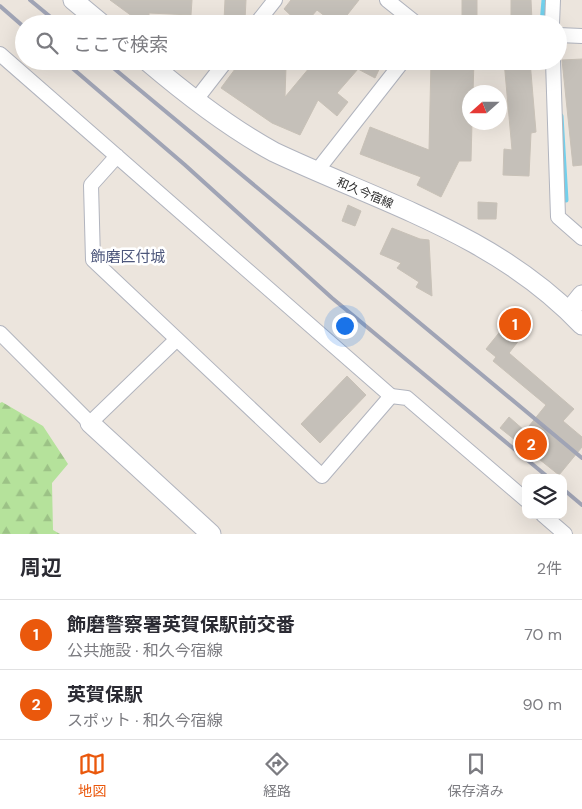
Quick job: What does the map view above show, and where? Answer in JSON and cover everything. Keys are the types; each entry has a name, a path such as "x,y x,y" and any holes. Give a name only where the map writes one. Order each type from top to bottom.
{"main road":[{"path":"73,0 91,15"},
{"name":"和久今宿線","path":"158,70 195,101 250,139 316,172 456,232 489,251 578,317"},
{"path":"578,317 582,295"},
{"path":"90,423 211,534"}],"street":[{"path":"263,15 275,0"},
{"path":"387,0 406,15"},
{"path":"552,15 553,0"},
{"path":"567,36 582,36"},
{"path":"0,54 15,67"},
{"path":"18,70 391,396 407,398 522,497"},
{"path":"195,101 219,70"},
{"path":"316,172 396,70"},
{"path":"553,70 558,217 582,238"},
{"path":"117,156 91,184 92,260 322,476 391,396"},
{"path":"0,333 90,423 176,340"},
{"path":"548,519 565,534"}],"green space":[{"path":"2,402 43,426 68,464 52,483 53,530 60,534 0,534 0,403"}],"building":[{"path":"110,0 192,0 191,15 149,13 149,15 131,15"},
{"path":"225,0 246,0 245,15 224,15"},
{"path":"291,0 359,0 347,15 323,15 317,10 313,15 290,15 284,9"},
{"path":"462,0 477,0 477,15 462,15"},
{"path":"511,0 531,0 532,15 511,15"},
{"path":"582,59 582,165 573,166 563,70 567,70 567,60"},
{"path":"234,70 286,70 285,97 308,70 357,70 337,93 348,102 337,116 318,100 300,135 272,123 221,88"},
{"path":"360,70 379,70 375,78"},
{"path":"431,70 474,70 473,85 462,85 462,130 472,130 471,161 459,161 441,197 417,185 421,177 360,154 370,127 429,150"},
{"path":"505,70 531,70 536,132 531,133 529,176 503,175 504,149 512,150"},
{"path":"478,202 497,203 496,219 478,219"},
{"path":"348,205 361,211 355,226 342,221"},
{"path":"392,228 420,239 429,240 432,296 416,287 419,282 397,268 401,263 380,254"},
{"path":"515,313 531,325 509,353 574,409 563,421 582,437 582,447 560,474 500,428 509,417 525,431 546,405 493,361 496,357 486,349"},
{"path":"347,376 366,395 320,443 301,424"}],"waterway":[{"path":"543,15 544,0"},
{"path":"561,116 566,200"}],"railway":[{"path":"30,0 48,15"},
{"path":"0,6 15,19"},
{"path":"74,70 185,165 332,298 544,474"},
{"path":"116,70 582,458"},
{"path":"567,492 582,505"}],"place":[{"name":"飾磨警察署英賀保駅前交番","path":"515,324"},
{"name":"英賀保駅","path":"531,444"}],"district":[{"name":"飾磨区付城","path":"128,257"}]}
